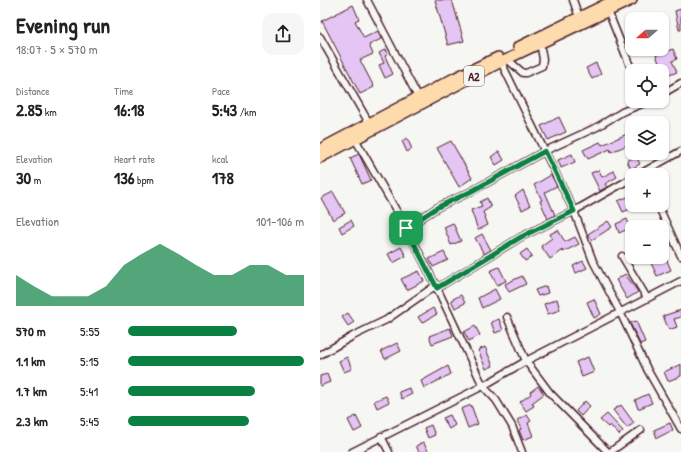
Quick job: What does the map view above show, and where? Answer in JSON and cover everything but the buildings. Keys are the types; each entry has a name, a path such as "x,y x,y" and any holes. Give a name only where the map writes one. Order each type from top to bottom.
{"highway":[{"name":"A2","path":"320,158 353,136 369,123 418,97 614,0"},
{"name":"A2","path":"320,149 353,136 504,60 632,0"}],"street":[{"path":"367,0 418,97"},
{"path":"573,0 579,17"},
{"path":"608,11 629,64"},
{"path":"320,36 369,123"},
{"path":"504,60 523,73 534,70 542,66 543,59 540,43"},
{"path":"504,60 574,211 593,261 620,312 648,371 681,429"},
{"path":"669,90 681,83"},
{"path":"406,228 438,207 632,108"},
{"path":"353,136 406,228 483,386 496,400 512,426 522,452"},
{"path":"652,168 681,151"},
{"path":"320,355 353,336 386,320 436,287 521,237 574,211 625,182"},
{"path":"661,212 681,256"},
{"path":"622,256 647,298"},
{"path":"352,452 381,436 483,386 526,361 681,281"},
{"path":"507,317 526,361 550,393 609,452 641,430"},
{"path":"381,436 388,452"}],"route":[{"path":"545,151 574,211 521,237 437,288 406,228 438,207 470,192 545,151"}]}
